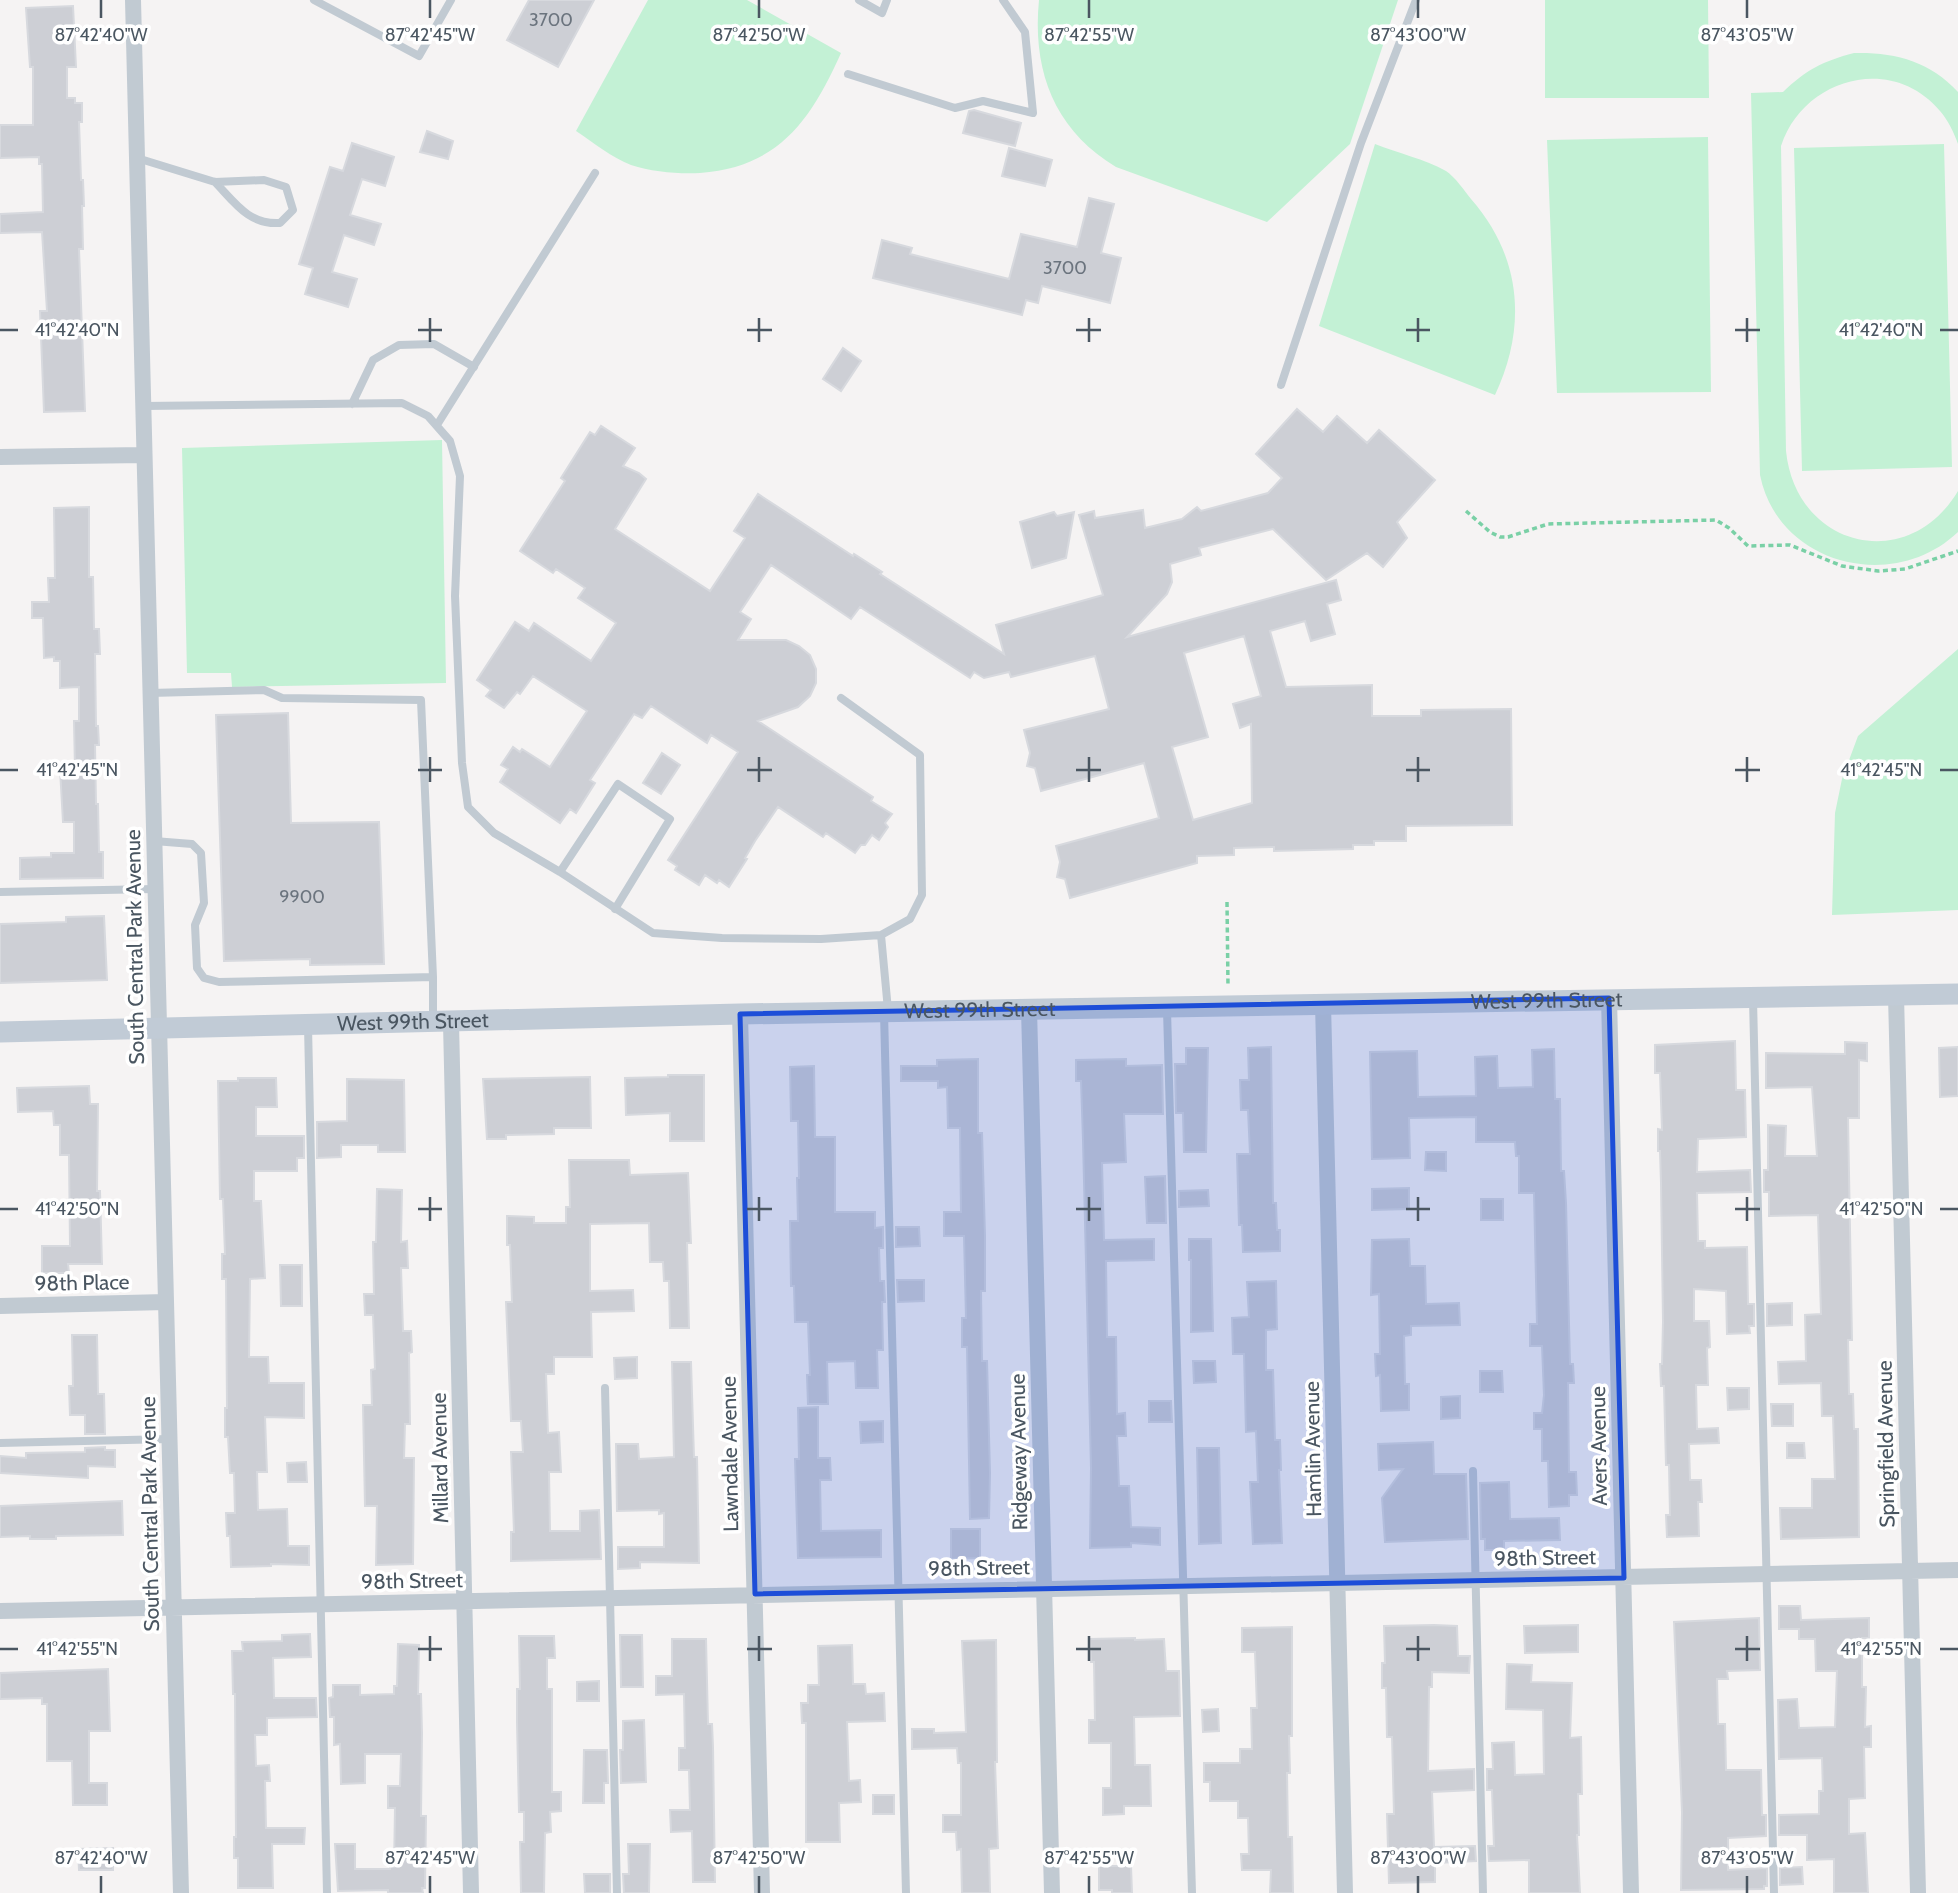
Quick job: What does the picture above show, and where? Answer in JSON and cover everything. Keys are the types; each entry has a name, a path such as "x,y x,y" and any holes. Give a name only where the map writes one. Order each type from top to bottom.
{"street":[{"name":"South Central Park Avenue","path":"133,0 181,1893"},
{"path":"0,457 144,455"},
{"name":"West 99th Street","path":"0,1032 740,1014 1958,994"},
{"name":"Springfield Avenue","path":"1896,995 1918,1893"},
{"name":"Avers Avenue","path":"1609,998 1631,1893"},
{"name":"Hamlin Avenue","path":"1323,1004 1345,1893"},
{"name":"Ridgeway Avenue","path":"1029,1009 1052,1893"},
{"name":"Lawndale Avenue","path":"740,1014 762,1893"},
{"name":"Millard Avenue","path":"442,1023 464,1600 471,1893"},
{"name":"98th Place","path":"0,1306 166,1303"},
{"name":"98th Street","path":"0,1611 1958,1570"}],"lane":[{"path":"314,0 419,56 451,0"},
{"path":"859,0 882,13 887,0"},
{"path":"848,74 955,108 983,101 1033,113 1025,32 1003,0"},
{"path":"1281,386 1361,144 1416,0"},
{"path":"137,158 215,182 264,180 286,187 293,210 280,223 265,224 244,213 215,182"},
{"path":"437,425 595,173"},
{"path":"352,404 373,360 399,345 434,344 474,367"},
{"path":"143,406 402,403 428,416 437,425 450,441 460,476 455,596 461,736 468,807 494,833 653,933 722,938 821,939 881,935 909,919 922,895 920,755 842,698"},
{"path":"150,693 264,690 282,698 421,700 432,977 442,1023"},
{"path":"560,873 618,783 670,819 615,909"},
{"path":"154,841 192,844 201,853 204,903 195,925 197,968 204,978 219,982 432,977"},
{"path":"0,892 155,889"},
{"path":"881,935 886,1012 906,1893"},
{"path":"1753,996 1774,1893"},
{"path":"1167,1007 1192,1893"},
{"path":"307,1026 327,1893"},
{"path":"605,1388 617,1893"},
{"path":"0,1443 169,1439"},
{"path":"1473,1471 1483,1893"}],"path":[{"path":"1466,511 1490,532 1500,537 1548,524 1716,520 1748,546 1790,545 1842,566 1878,571 1905,569 1958,551"},
{"path":"1227,902 1228,992"}],"highlighted area":[{"path":"1609,998 1624,1578 755,1594 740,1014"}],"green space":[{"path":"648,0 747,0 841,53 830,77 804,119 789,136 751,161 728,169 700,173 665,172 631,165 576,131"},
{"path":"1039,0 1398,0 1350,144 1267,222 1116,167 1077,135 1052,96 1044,74 1039,50"},
{"path":"1545,0 1708,0 1709,98 1545,98"},
{"path":"1854,53 1883,54 1910,60 1936,73 1958,92 1958,144 1943,115 1920,93 1898,82 1874,79 1851,81 1828,90 1808,104 1792,123 1781,146 1786,451 1794,484 1810,510 1832,528 1857,539 1884,541 1911,534 1937,517 1958,491 1958,532 1932,551 1902,562 1872,565 1841,560 1813,549 1789,531 1771,506 1760,475 1751,93 1783,92 1815,67"},
{"path":"1708,137 1711,392 1557,393 1547,140"},
{"path":"1375,144 1446,171 1488,221 1501,245 1514,293 1515,318 1512,344 1495,395 1319,326"},
{"path":"1944,144 1952,467 1802,471 1794,148"},
{"path":"442,440 446,683 232,687 231,673 187,673 182,448"},
{"path":"1958,649 1958,910 1832,915 1835,813 1842,779 1858,736"}],"building":[{"path":"529,0 594,0 558,67 507,40"},
{"path":"73,6 76,67 67,67 67,98 75,98 75,103 82,103 82,122 79,122 84,206 83,249 79,249 85,411 44,412 40,311 47,311 42,232 0,233 0,214 43,212 42,164 39,164 39,157 0,158 0,125 33,125 33,67 30,67 26,8"},
{"path":"969,111 1021,123 1015,146 963,133"},
{"path":"427,131 453,141 448,159 420,152"},
{"path":"352,143 394,157 385,186 362,179 350,215 381,224 374,245 344,235 332,272 357,279 348,307 305,294 313,268 299,264 330,167 343,171"},
{"path":"1009,148 1052,160 1045,186 1002,176"},
{"path":"1089,198 1114,204 1101,253 1121,258 1110,303 1042,286 1038,303 1026,300 1022,315 873,278 882,240 912,248 910,254 1009,279 1021,234 1077,247"},
{"path":"843,348 861,361 841,391 823,379"},
{"path":"1297,409 1323,432 1337,416 1367,443 1379,430 1435,480 1397,522 1407,538 1383,567 1367,553 1326,580 1273,529 1199,548 1201,555 1170,564 1172,582 1167,594 1127,637 1336,580 1341,600 1327,604 1335,634 1311,641 1305,621 1270,631 1286,687 1372,685 1372,716 1421,716 1421,710 1511,709 1512,825 1406,826 1406,841 1374,841 1374,845 1353,845 1353,849 1274,851 1274,847 1234,848 1234,855 1197,856 1197,863 1070,898 1065,879 1057,877 1060,862 1056,846 1159,818 1144,763 1041,791 1035,768 1027,766 1030,753 1024,730 1109,709 1095,656 1011,677 1009,672 984,678 974,672 970,678 860,607 851,619 771,565 740,612 751,619 738,640 786,640 799,646 810,655 816,669 816,683 810,696 798,707 758,721 873,797 871,801 892,814 885,823 888,827 879,840 872,835 855,853 826,833 823,837 778,807 729,887 705,875 699,885 675,870 677,866 668,860 738,752 711,735 707,743 651,706 642,718 634,714 590,780 595,783 576,813 570,809 560,823 500,782 508,769 501,765 513,747 520,752 522,749 550,767 587,711 533,676 520,694 517,692 504,708 486,696 491,690 477,680 515,622 529,631 534,623 591,661 616,623 578,598 585,588 556,569 553,573 520,551 565,481 561,478 590,432 595,435 601,426 635,448 623,466 646,479 615,529 710,591 745,538 734,531 758,494 882,572 880,574 1004,654 996,625 1103,595 1079,515 1094,511 1095,518 1143,510 1145,528 1182,519 1197,507 1201,511 1268,493 1282,478 1256,454","holes":["1244,636 1261,696 1233,704 1240,728 1251,724 1252,803 1193,820 1172,747 1208,737 1184,653"]},
{"path":"89,507 89,577 93,577 94,629 99,629 100,654 95,654 96,726 99,745 95,745 96,804 99,852 103,852 103,878 20,879 20,858 51,857 51,853 74,853 74,822 63,822 60,769 75,769 74,721 79,721 79,687 60,688 60,661 54,661 54,657 44,658 43,618 32,618 32,602 49,602 48,578 55,578 54,508"},
{"path":"1054,512 1057,516 1074,512 1066,558 1032,568 1020,522"},
{"path":"288,713 291,823 379,822 384,964 310,965 310,959 224,961 216,715"},
{"path":"662,753 680,765 661,794 643,783"},
{"path":"104,916 107,980 0,983 0,924 66,922 66,917"},
{"path":"1735,1041 1736,1090 1745,1090 1746,1137 1698,1139 1697,1172 1750,1170 1751,1192 1697,1193 1698,1241 1705,1241 1705,1248 1747,1247 1748,1304 1754,1304 1754,1326 1749,1326 1750,1333 1727,1334 1726,1291 1694,1289 1694,1321 1709,1321 1710,1347 1707,1348 1708,1385 1696,1385 1697,1429 1718,1428 1719,1443 1689,1444 1690,1480 1701,1480 1702,1502 1698,1502 1699,1536 1667,1537 1666,1515 1670,1515 1669,1465 1666,1465 1664,1386 1661,1386 1660,1364 1663,1322 1658,1129 1662,1130 1660,1073 1655,1073 1655,1045"},
{"path":"1845,1042 1867,1043 1867,1061 1859,1060 1859,1118 1848,1118 1852,1340 1848,1340 1849,1394 1853,1394 1854,1429 1858,1429 1859,1537 1781,1539 1780,1508 1812,1508 1812,1479 1835,1479 1833,1416 1822,1416 1821,1383 1779,1384 1778,1362 1806,1361 1805,1315 1821,1314 1818,1215 1769,1216 1769,1192 1764,1192 1764,1170 1768,1170 1768,1125 1786,1126 1785,1156 1817,1156 1812,1087 1766,1088 1766,1053 1845,1054"},
{"path":"1271,1047 1273,1203 1276,1203 1277,1230 1280,1230 1280,1251 1243,1252 1242,1225 1239,1225 1237,1154 1250,1154 1248,1110 1241,1110 1240,1080 1249,1080 1248,1048"},
{"path":"1958,1047 1958,1096 1940,1097 1939,1048"},
{"path":"1186,1048 1208,1048 1206,1152 1184,1152 1183,1113 1176,1113 1175,1064 1186,1064"},
{"path":"1554,1049 1555,1099 1560,1099 1570,1364 1573,1364 1574,1383 1568,1383 1569,1472 1576,1472 1577,1495 1569,1495 1569,1506 1549,1507 1548,1461 1542,1461 1542,1429 1534,1429 1534,1413 1542,1413 1544,1395 1542,1346 1530,1346 1530,1324 1537,1324 1534,1193 1519,1193 1519,1156 1516,1156 1515,1142 1476,1142 1476,1117 1409,1118 1410,1158 1372,1159 1370,1052 1417,1051 1418,1097 1476,1096 1475,1057 1497,1056 1498,1088 1533,1087 1532,1050"},
{"path":"978,1059 978,1133 982,1133 985,1236 985,1291 981,1291 982,1361 987,1361 990,1473 989,1518 970,1519 967,1347 962,1347 962,1318 966,1318 964,1236 944,1236 944,1212 961,1212 960,1128 948,1128 947,1087 938,1088 938,1081 901,1081 901,1066 937,1066 937,1060"},
{"path":"1126,1059 1126,1066 1162,1065 1163,1114 1124,1114 1126,1162 1102,1163 1104,1240 1154,1239 1154,1260 1106,1261 1107,1337 1116,1337 1117,1414 1125,1413 1126,1436 1117,1436 1119,1486 1129,1486 1131,1527 1160,1528 1160,1545 1131,1543 1131,1547 1090,1548 1091,1468 1083,1140 1081,1081 1076,1081 1076,1060"},
{"path":"814,1066 815,1137 835,1137 835,1212 875,1212 875,1228 883,1227 883,1248 879,1248 880,1281 884,1281 885,1302 882,1302 883,1350 877,1350 878,1388 856,1388 855,1361 827,1362 828,1404 808,1404 808,1322 795,1322 794,1286 791,1286 790,1221 798,1221 799,1178 798,1121 791,1121 790,1067"},
{"path":"704,1075 704,1141 670,1141 670,1113 626,1115 625,1078"},
{"path":"590,1077 591,1128 554,1128 554,1134 506,1135 506,1139 487,1139 483,1079"},
{"path":"238,1078 276,1078 277,1107 256,1107 256,1136 304,1136 304,1158 297,1158 297,1171 254,1171 254,1201 261,1201 265,1278 250,1279 249,1357 268,1357 269,1383 304,1383 304,1418 265,1417 267,1472 257,1472 258,1510 287,1509 288,1546 309,1546 309,1565 231,1567 226,1513 235,1513 234,1473 230,1473 228,1437 225,1437 226,1279 222,1279 222,1254 225,1254 223,1199 220,1199 218,1081 238,1081"},
{"path":"347,1079 404,1080 405,1152 378,1152 378,1145 341,1145 341,1157 317,1158 317,1122 347,1121"},
{"path":"89,1086 90,1104 98,1104 97,1191 100,1191 102,1264 68,1264 69,1273 42,1273 42,1246 70,1246 69,1155 60,1155 60,1125 54,1125 53,1111 18,1112 17,1088"},
{"path":"1426,1152 1446,1152 1446,1171 1425,1170"},
{"path":"569,1160 629,1160 630,1175 688,1173 691,1243 687,1243 689,1328 670,1328 669,1281 664,1281 663,1262 650,1262 649,1223 590,1224 590,1291 633,1290 634,1311 591,1312 592,1357 554,1357 554,1374 546,1374 548,1433 559,1432 561,1472 549,1472 550,1531 580,1531 580,1511 599,1510 601,1559 511,1561 511,1532 514,1532 511,1452 523,1452 521,1421 511,1421 506,1302 512,1302 507,1216 534,1217 534,1223 566,1223 566,1207 570,1207"},
{"path":"1165,1176 1166,1223 1147,1223 1145,1177"},
{"path":"1409,1188 1409,1209 1372,1210 1372,1189"},
{"path":"377,1189 402,1190 401,1242 407,1241 408,1268 401,1268 403,1331 411,1331 412,1352 409,1353 410,1424 405,1424 404,1458 414,1458 413,1564 376,1565 377,1506 365,1506 363,1405 372,1405 371,1370 375,1369 373,1315 365,1315 364,1294 374,1294 373,1242 376,1242"},
{"path":"1208,1190 1209,1206 1179,1207 1179,1191"},
{"path":"1481,1199 1503,1199 1503,1220 1481,1220"},
{"path":"896,1227 919,1227 920,1246 896,1247"},
{"path":"1189,1239 1211,1239 1213,1331 1191,1332"},
{"path":"1409,1239 1410,1266 1425,1266 1426,1304 1459,1303 1460,1325 1411,1326 1411,1335 1404,1336 1405,1384 1409,1384 1409,1410 1381,1411 1380,1375 1376,1376 1375,1354 1380,1354 1379,1294 1371,1295 1372,1240"},
{"path":"280,1265 302,1265 302,1306 281,1306"},
{"path":"897,1280 924,1280 924,1301 898,1302"},
{"path":"1276,1281 1277,1329 1266,1330 1266,1370 1273,1370 1275,1440 1280,1440 1282,1543 1253,1544 1250,1482 1258,1482 1256,1431 1246,1432 1244,1354 1233,1354 1232,1318 1249,1317 1247,1282"},
{"path":"1792,1303 1792,1325 1767,1326 1767,1304"},
{"path":"72,1335 97,1335 98,1394 104,1394 105,1434 85,1434 85,1415 70,1415 69,1386 73,1386"},
{"path":"637,1357 637,1378 615,1379 614,1358"},
{"path":"1193,1361 1215,1361 1216,1382 1194,1383"},
{"path":"672,1362 691,1362 694,1457 697,1457 699,1563 640,1562 640,1568 618,1569 618,1547 664,1547 664,1513 659,1514 659,1510 617,1511 616,1444 638,1444 639,1459 674,1457"},
{"path":"1480,1371 1502,1371 1503,1392 1480,1392"},
{"path":"1727,1388 1749,1388 1749,1409 1728,1410"},
{"path":"1460,1396 1460,1418 1441,1419 1441,1397"},
{"path":"1149,1401 1171,1401 1172,1422 1149,1422"},
{"path":"1771,1404 1793,1404 1793,1426 1772,1426"},
{"path":"818,1407 818,1458 830,1458 831,1480 820,1480 821,1531 881,1530 881,1557 798,1558 795,1459 799,1459 798,1408"},
{"path":"883,1421 883,1442 861,1443 860,1422"},
{"path":"1433,1442 1434,1474 1466,1474 1468,1539 1385,1542 1382,1498 1403,1469 1379,1470 1378,1444"},
{"path":"1787,1443 1804,1443 1805,1458 1787,1458"},
{"path":"105,1447 105,1450 115,1450 115,1467 88,1466 88,1478 0,1473 0,1456 26,1458 26,1453 85,1452 85,1448"},
{"path":"1197,1448 1219,1448 1221,1543 1199,1544"},
{"path":"306,1462 307,1482 288,1482 287,1463"},
{"path":"1509,1482 1510,1519 1559,1518 1560,1540 1504,1541 1504,1550 1485,1550 1485,1539 1481,1539 1480,1483"},
{"path":"122,1501 123,1535 56,1536 56,1539 0,1537 0,1506"},
{"path":"951,1529 980,1529 980,1558 951,1559"},
{"path":"1779,1606 1800,1606 1801,1620 1869,1618 1869,1638 1862,1638 1862,1687 1866,1687 1865,1727 1871,1726 1871,1747 1864,1747 1865,1798 1849,1799 1849,1834 1865,1833 1868,1893 1834,1893 1834,1859 1807,1860 1807,1835 1779,1835 1779,1815 1819,1814 1819,1791 1823,1791 1822,1758 1779,1759 1778,1700 1797,1699 1799,1728 1835,1727 1837,1671 1816,1671 1815,1639 1799,1639 1799,1629 1779,1629"},
{"path":"1759,1618 1760,1670 1727,1671 1728,1679 1717,1679 1718,1724 1725,1724 1726,1770 1761,1770 1762,1815 1766,1815 1766,1836 1728,1838 1728,1870 1767,1868 1767,1886 1764,1886 1764,1889 1681,1890 1682,1812 1674,1622"},
{"path":"1578,1625 1578,1652 1525,1653 1524,1626"},
{"path":"1384,1626 1457,1626 1458,1656 1470,1656 1469,1673 1432,1672 1432,1687 1429,1687 1428,1771 1474,1769 1474,1790 1432,1792 1434,1847 1475,1846 1476,1861 1435,1863 1435,1882 1389,1883 1387,1814 1394,1814 1392,1737 1387,1737 1386,1688 1382,1688 1382,1663 1385,1663"},
{"path":"1292,1627 1292,1736 1289,1736 1290,1773 1287,1773 1288,1837 1292,1837 1293,1893 1270,1893 1271,1870 1242,1870 1241,1854 1249,1854 1248,1818 1238,1818 1238,1801 1210,1801 1210,1782 1204,1782 1204,1763 1240,1763 1240,1749 1252,1749 1251,1708 1257,1708 1255,1652 1242,1652 1242,1628"},
{"path":"310,1634 311,1657 273,1658 274,1698 316,1698 317,1717 267,1718 267,1735 255,1735 256,1766 269,1765 270,1781 265,1781 266,1828 305,1828 304,1844 272,1844 273,1888 238,1888 238,1858 234,1858 235,1694 232,1651 243,1651 242,1642 282,1641 282,1635"},
{"path":"620,1635 642,1635 643,1687 621,1687"},
{"path":"519,1636 554,1636 555,1658 547,1658 547,1689 552,1689 552,1792 561,1792 561,1811 550,1812 551,1832 545,1833 544,1893 521,1893 520,1842 524,1842 524,1812 519,1812"},
{"path":"672,1639 706,1639 708,1724 712,1724 713,1747 715,1882 693,1882 692,1831 671,1832 670,1810 690,1810 689,1770 679,1770 679,1748 685,1748 684,1694 656,1695 656,1676 672,1676"},
{"path":"1090,1639 1164,1639 1166,1671 1179,1671 1180,1716 1134,1717 1135,1765 1150,1765 1151,1806 1124,1806 1124,1814 1103,1815 1103,1788 1111,1788 1111,1743 1089,1743 1089,1720 1095,1720 1094,1662 1091,1662"},
{"path":"996,1640 995,1762 998,1848 989,1849 990,1893 962,1893 961,1849 957,1850 956,1832 943,1832 943,1815 961,1815 961,1763 958,1763 957,1748 912,1749 912,1729 934,1729 934,1733 966,1732 962,1641"},
{"path":"398,1644 419,1645 421,1816 426,1816 425,1888 422,1888 423,1893 388,1893 388,1890 338,1891 335,1844 355,1844 355,1869 394,1867 395,1808 388,1808 388,1786 400,1786 401,1754 365,1754 365,1783 341,1784 340,1744 334,1745 334,1717 330,1717 329,1698 333,1697 333,1685 360,1685 360,1695 394,1694 394,1686 397,1686"},
{"path":"852,1645 853,1684 865,1684 866,1694 884,1693 885,1721 847,1722 849,1781 860,1780 861,1802 839,1803 840,1842 806,1842 806,1723 802,1723 801,1703 808,1703 808,1685 819,1685 818,1646"},
{"path":"1507,1664 1532,1665 1531,1682 1572,1683 1570,1738 1581,1737 1582,1794 1578,1794 1577,1835 1580,1893 1529,1893 1529,1860 1489,1861 1488,1846 1494,1846 1492,1790 1487,1790 1487,1769 1493,1769 1492,1743 1514,1742 1515,1775 1544,1774 1543,1710 1506,1709"},
{"path":"108,1669 110,1731 89,1731 89,1783 107,1783 107,1805 73,1805 72,1761 47,1761 47,1704 42,1704 42,1698 0,1699 0,1673"},
{"path":"599,1681 599,1701 577,1701 577,1682"},
{"path":"1218,1709 1219,1731 1203,1732 1202,1710"},
{"path":"644,1720 646,1782 621,1783 623,1721"},
{"path":"584,1750 607,1750 608,1783 604,1783 604,1803 583,1803"},
{"path":"873,1795 894,1795 894,1814 873,1814"},
{"path":"628,1844 650,1844 649,1893 624,1893 623,1874 629,1874"},
{"path":"113,1848 113,1870 79,1870 78,1849"},
{"path":"1099,1866 1131,1866 1132,1893 1099,1890"},
{"path":"1802,1867 1803,1884 1780,1885 1780,1868"},
{"path":"584,1874 610,1874 610,1893 585,1893"}]}
